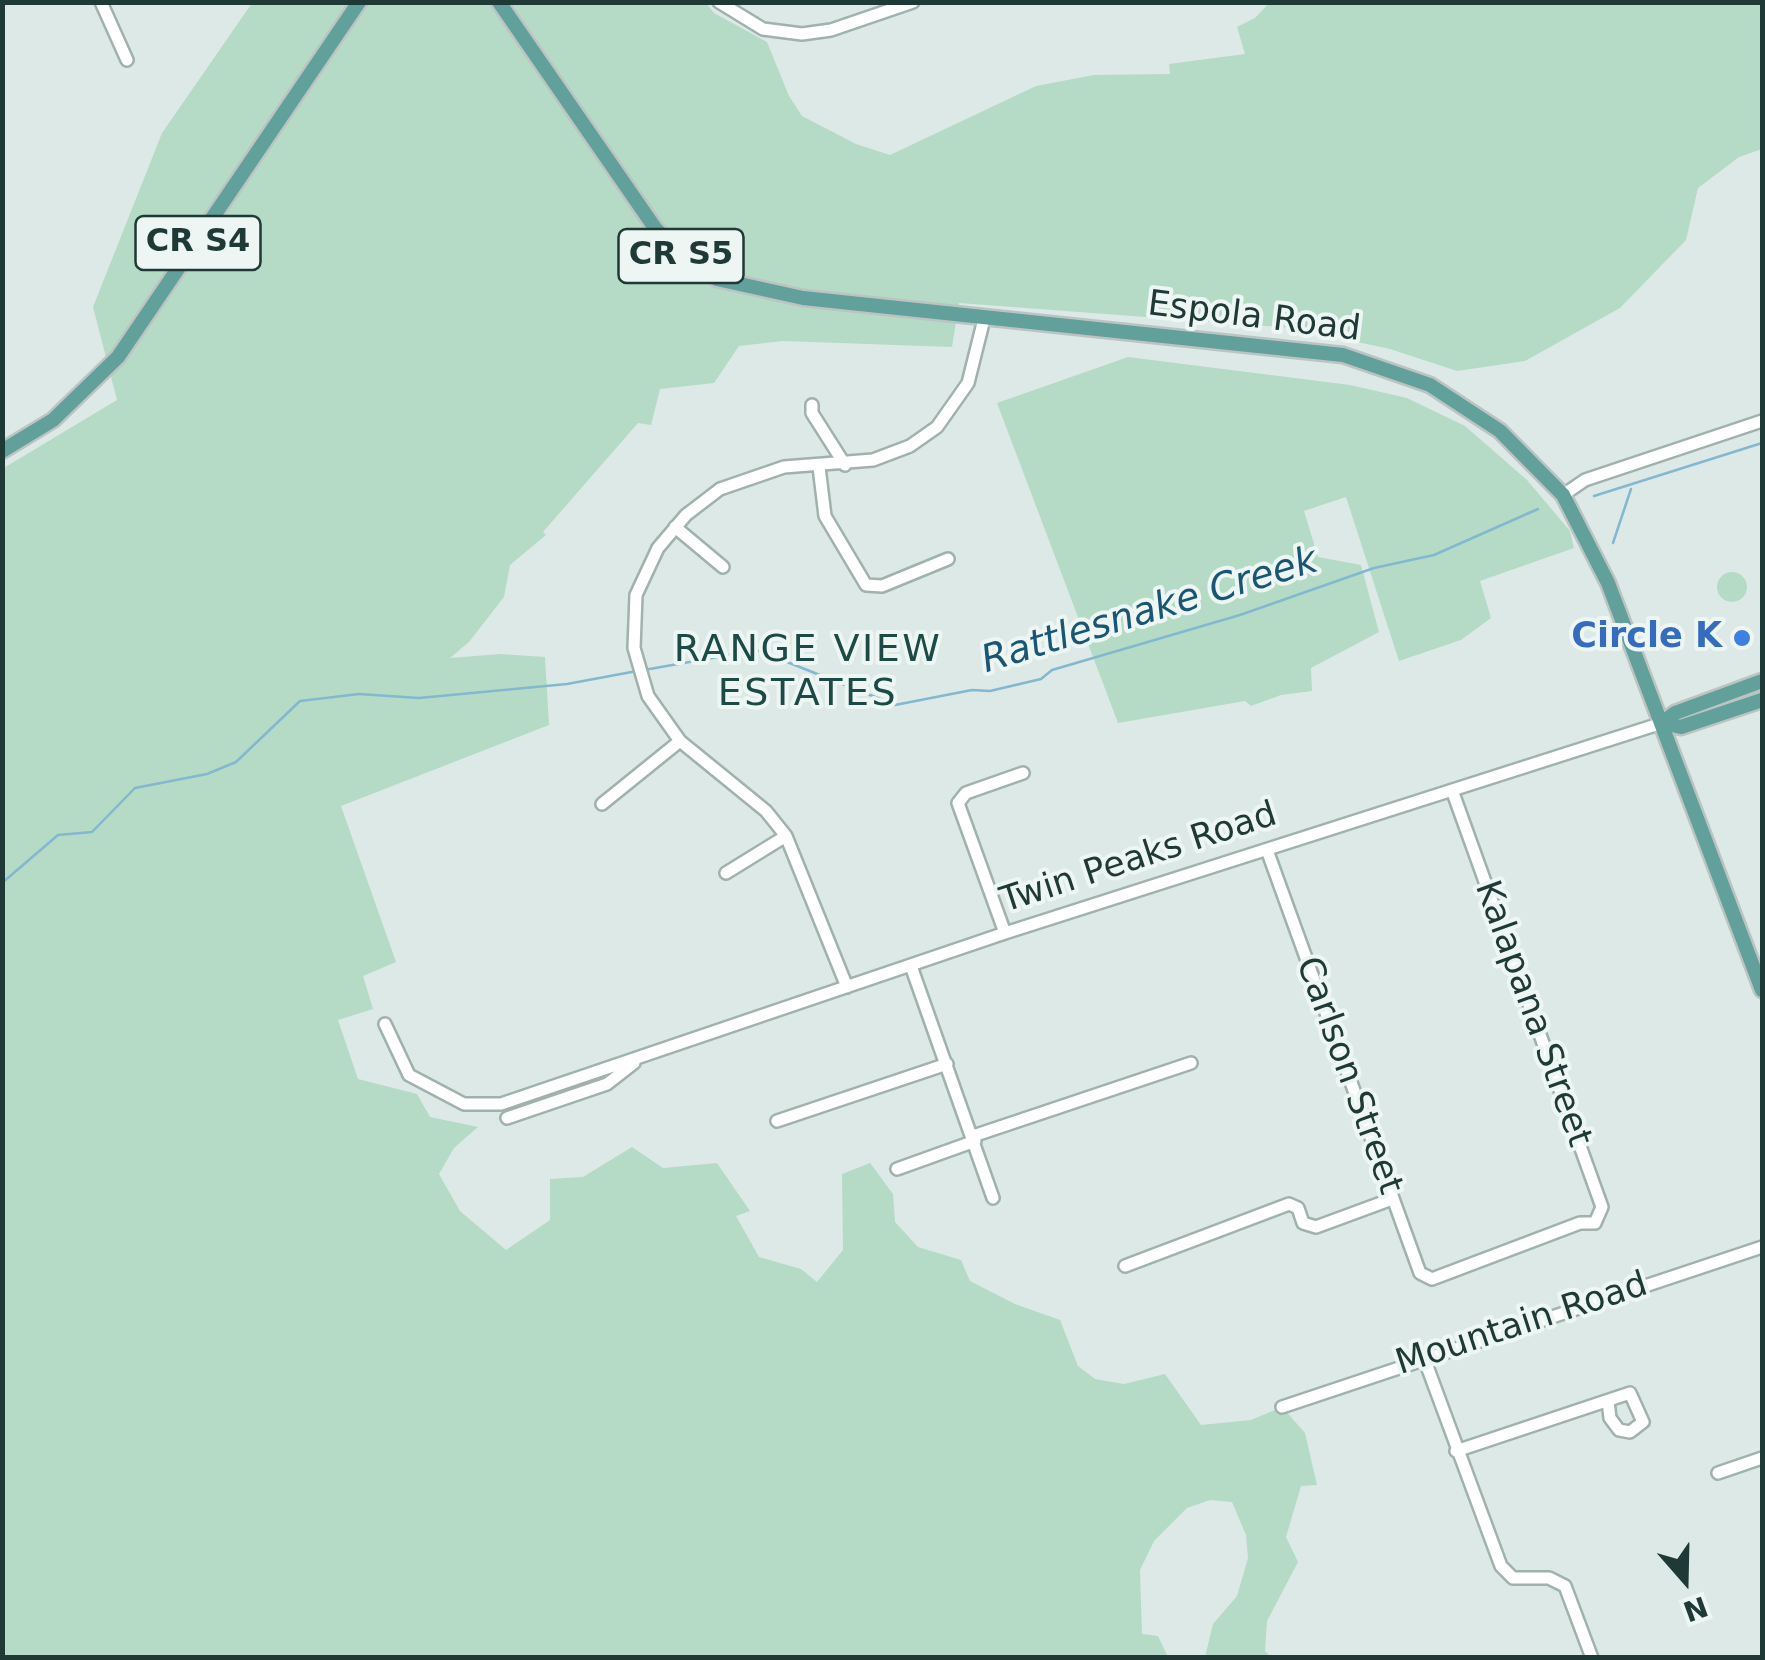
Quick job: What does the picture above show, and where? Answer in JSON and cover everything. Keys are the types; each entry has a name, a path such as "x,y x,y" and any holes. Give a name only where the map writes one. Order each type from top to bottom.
{"main road":[{"name":"CR S4","path":"2,451 52,420 118,357 359,2"},
{"name":"Espola Road","path":"499,2 645,216 687,262 717,279 761,292 1358,358 1430,386 1464,405 1521,449 1563,495 1608,582 1762,990"},
{"name":"Twin Peaks Road","path":"1662,723 1675,713 1762,681"},
{"name":"Twin Peaks Road","path":"1662,723 1681,727 1762,700"}],"street":[{"path":"101,2 127,60"},
{"path":"719,2 764,29 802,34 831,30 913,2"},
{"path":"847,987 786,836 766,811 680,742 648,696 636,665 632,628 644,574 675,527 700,503 729,484 784,467 845,464 910,446 946,418 972,374 984,318"},
{"path":"812,405 812,413 845,464"},
{"path":"1563,495 1584,480 1762,421"},
{"path":"820,467 825,516 866,585 882,586 948,559"},
{"path":"675,527 723,568"},
{"name":"Twin Peaks Road","path":"384,1024 408,1075 474,1106 518,1100 1005,933 1662,723"},
{"path":"602,804 680,742"},
{"path":"1005,933 958,803 966,792 1023,773"},
{"name":"Kalapana Street","path":"1446,1272 1580,1223 1595,1223 1602,1206 1452,790"},
{"path":"726,873 786,836"},
{"name":"Carlson Street","path":"1267,850 1420,1273 1432,1279 1446,1272"},
{"path":"911,966 993,1198"},
{"name":"Twin Peaks Road","path":"507,1118 607,1084 637,1060"},
{"path":"896,1169 1191,1063"},
{"path":"776,1122 947,1064"},
{"path":"1125,1266 1289,1204 1298,1208 1304,1223 1316,1226 1392,1200"},
{"name":"Mountain Road","path":"1282,1407 1762,1246"},
{"path":"1424,1358 1502,1566 1513,1578 1549,1578 1565,1586 1592,1658"},
{"path":"1456,1451 1608,1401"},
{"path":"1718,1473 1762,1458"}],"green space":[{"path":"252,3 706,3 714,13 767,42 789,96 802,116 856,144 890,155 1036,86 1094,75 1170,74 1169,64 1245,54 1237,27 1255,18 1269,3 1762,3 1762,149 1739,157 1698,188 1686,240 1620,308 1525,361 1457,371 1390,349 1292,328 959,303 952,347 783,341 739,346 714,383 660,389 651,425 638,423 543,532 546,535 510,565 504,597 469,642 450,658 500,654 545,657 549,725 341,806 396,962 363,976 373,1009 338,1020 358,1079 417,1094 430,1117 478,1127 454,1148 439,1174 460,1211 506,1250 550,1220 550,1179 583,1177 632,1147 663,1168 717,1163 750,1211 736,1216 759,1257 801,1269 817,1282 843,1250 842,1174 870,1163 893,1194 895,1222 918,1247 961,1260 970,1281 1015,1304 1060,1320 1078,1366 1095,1379 1124,1384 1165,1374 1201,1425 1251,1420 1282,1407 1305,1433 1317,1485 1301,1486 1286,1537 1298,1562 1267,1621 1265,1651 1271,1657 1205,1657 1213,1624 1237,1596 1248,1558 1246,1535 1232,1502 1210,1500 1187,1508 1154,1541 1140,1570 1142,1634 1158,1636 1168,1657 3,1657 2,469 117,400 93,307 162,133"},
{"path":"1128,357 1350,385 1407,398 1465,426 1527,480 1570,531 1574,548 1480,581 1491,618 1461,640 1399,661 1346,497 1304,511 1318,557 1361,565 1379,632 1311,668 1312,691 1281,695 1251,706 1245,701 1118,723 997,403"},
{"path":"1732,572 1746,581 1747,587 1738,601 1732,602 1718,593 1717,587 1726,573"}],"waterway":[{"name":"Rattlesnake Creek","path":"1594,496 1762,443"},
{"path":"1613,543 1631,489"},
{"name":"Rattlesnake Creek","path":"644,670 757,650 895,705 972,690 990,691 1041,679 1052,670 1240,615 1374,568 1434,555 1538,509"},
{"name":"Rattlesnake Creek","path":"2,883 58,835 92,832 135,788 207,774 236,762 300,701 359,694 419,698 567,684 637,671"}],"place":[{"name":"Circle K","path":"1742,638"}],"district":[{"name":"RANGE VIEW ESTATES","path":"808,673"}]}
